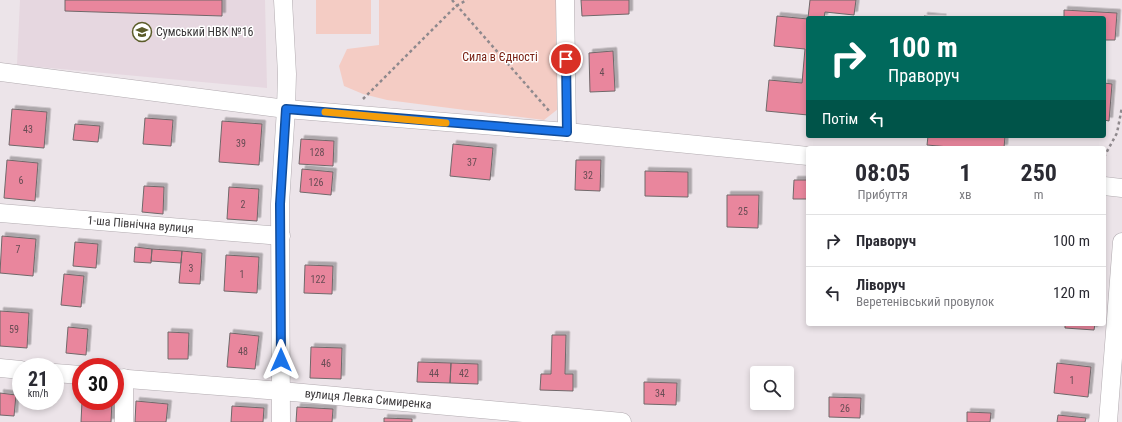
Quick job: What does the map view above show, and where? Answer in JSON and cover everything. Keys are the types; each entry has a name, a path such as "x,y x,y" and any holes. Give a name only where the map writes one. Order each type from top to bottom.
{"street":[{"path":"281,422 280,204 286,109 283,0"},
{"path":"565,0 567,132"},
{"path":"0,72 286,109 567,132 806,156"},
{"path":"1106,186 1122,188"},
{"name":"1-ша Північна вулиця","path":"0,213 281,236"},
{"path":"1108,422 1122,242"},
{"path":"0,368 12,369"},
{"name":"вулиця Левка Симиренка","path":"124,378 281,390 622,422"},
{"path":"123,410 124,422"}],"path":[{"path":"452,0 567,132"},
{"path":"347,115 456,6 467,0"},
{"path":"1106,152 1117,133 1122,107"}],"shaded area":[{"name":"Сумський НВК №16","path":"20,0 265,0 267,88 17,65"}],"green space":[{"path":"316,0 371,0 371,34 316,34"},
{"name":"Сила в Єдності","path":"379,0 557,0 558,109 544,120 387,100 363,94 344,86 339,66 347,49 379,45"}],"building":[{"path":"65,0 222,0 222,16 65,11"},
{"path":"581,0 629,0 629,14 582,16"},
{"path":"810,0 856,0 854,15 825,12 824,16 808,16"},
{"path":"1064,10 1117,13 1115,40 1106,40 1106,16 1064,16"},
{"path":"777,16 806,19 806,115 766,111 769,80 802,83 805,49 774,46"},
{"path":"613,51 615,91 590,92 589,53"},
{"path":"1106,83 1112,84 1109,121 1106,120"},
{"path":"12,109 47,112 44,148 9,145"},
{"path":"145,118 173,120 171,146 143,144"},
{"path":"222,121 262,124 259,165 219,162"},
{"path":"75,124 100,126 98,142 73,140"},
{"path":"928,138 1005,138 1004,146 927,145"},
{"path":"301,139 334,141 333,166 299,164"},
{"path":"453,144 493,148 490,180 450,176"},
{"path":"7,160 38,163 35,201 4,198"},
{"path":"576,160 601,160 600,191 575,190"},
{"path":"302,169 333,172 331,195 300,192"},
{"path":"645,171 688,172 688,197 645,196"},
{"path":"794,180 806,180 806,199 793,199"},
{"path":"144,186 164,187 163,214 142,212"},
{"path":"229,187 259,189 257,221 227,219"},
{"path":"727,195 759,195 758,228 727,227"},
{"path":"2,236 36,239 33,276 0,273"},
{"path":"75,242 98,244 96,268 73,266"},
{"path":"135,247 152,249 151,263 134,262"},
{"path":"152,249 182,251 181,263 151,261"},
{"path":"182,251 202,253 200,284 179,283"},
{"path":"226,255 259,257 257,293 224,291"},
{"path":"305,265 333,266 332,294 304,293"},
{"path":"64,274 84,276 81,307 61,305"},
{"path":"0,311 29,313 27,348 0,346"},
{"path":"1065,326 1095,326 1094,330 1065,328"},
{"path":"68,327 88,329 86,355 66,353"},
{"path":"168,332 189,333 188,359 168,359"},
{"path":"230,333 259,336 255,369 227,367"},
{"path":"552,335 566,335 565,374 573,374 573,391 540,390 541,374 551,374"},
{"path":"311,347 342,348 341,379 310,378"},
{"path":"418,362 451,363 450,383 417,382"},
{"path":"451,363 478,364 478,384 450,383"},
{"path":"1057,363 1091,367 1088,397 1054,393"},
{"path":"644,382 677,383 676,405 644,404"},
{"path":"0,393 12,394 12,410 15,410 14,416 0,415"},
{"path":"829,397 861,398 860,418 829,417"},
{"path":"136,401 168,404 166,422 135,422"},
{"path":"232,406 264,408 263,422 231,422"},
{"path":"297,407 333,409 332,422 296,422"},
{"path":"82,410 112,410 111,422 81,422"},
{"path":"967,412 991,413 990,422 967,422"},
{"path":"1058,415 1086,418 1085,422 1057,422"},
{"path":"384,418 412,419 412,422 384,422"}],"slow traffic":[{"path":"325,112 446,123"}],"place":[{"name":"Сумський НВК №16","path":"142,32"}],"route":[{"path":"281,360 280,204 286,109 567,132 566,59"}]}
